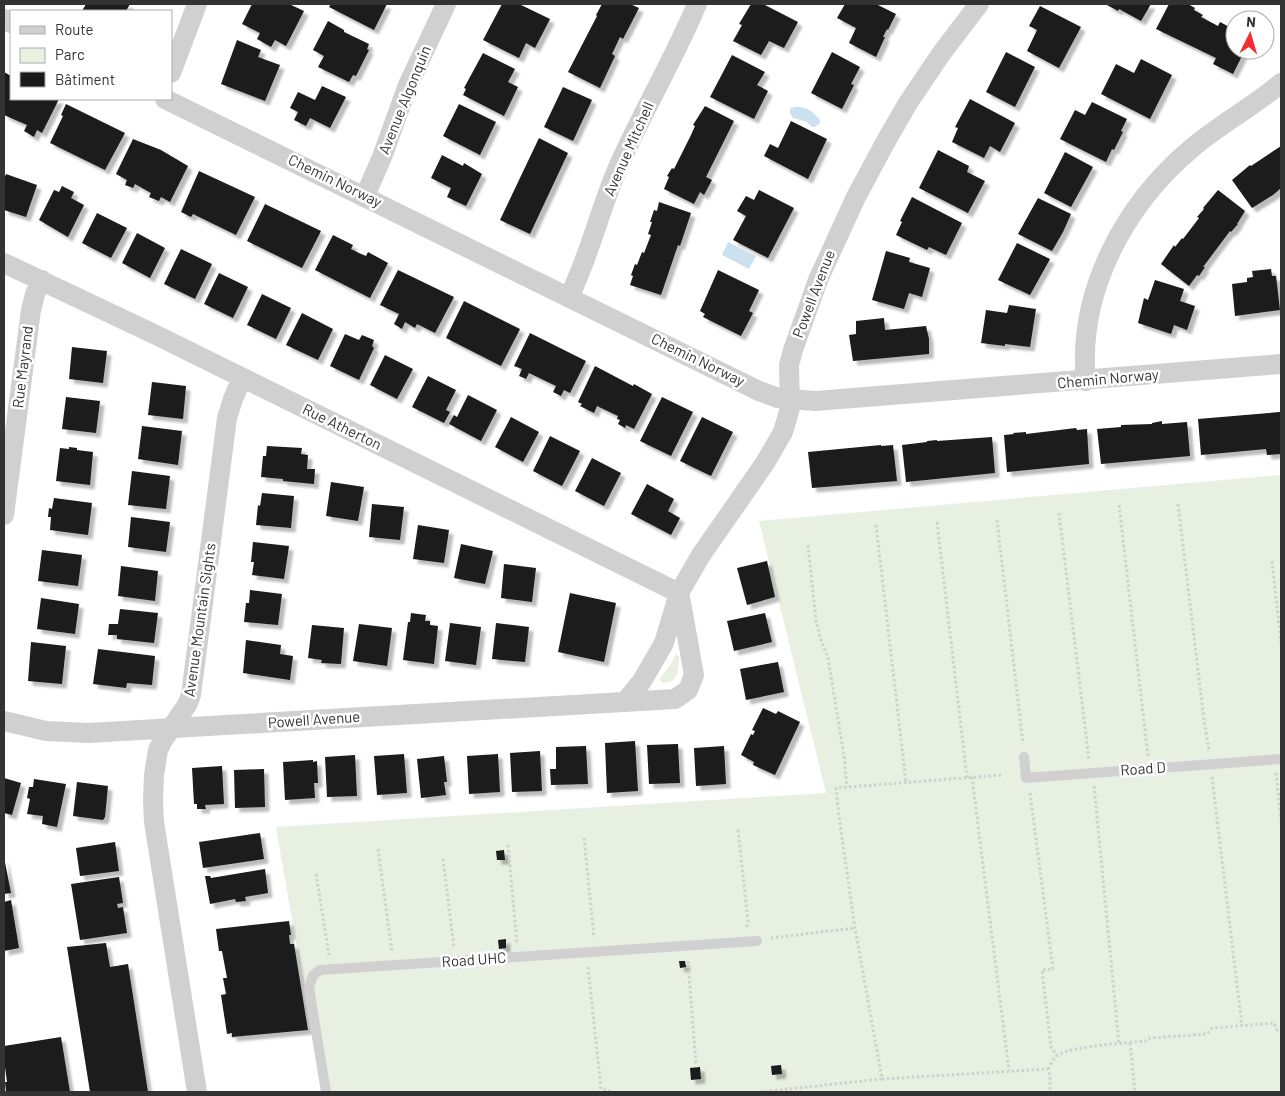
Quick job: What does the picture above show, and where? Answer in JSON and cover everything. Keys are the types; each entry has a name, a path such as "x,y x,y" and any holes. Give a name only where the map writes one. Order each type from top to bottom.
{"street":[{"path":"172,70 197,4"},
{"name":"Avenue Algonquin","path":"365,196 382,157 408,85 446,4"},
{"name":"Avenue Mitchell","path":"569,297 620,164 684,35 697,4"},
{"name":"Powell Avenue","path":"625,702 642,681 664,643 679,593 710,539 760,470 784,432 789,417 789,365 793,350 811,298 844,223 886,141 908,103 941,54 979,4"},
{"path":"1086,381 1084,352 1093,301 1107,260 1130,218 1159,180 1182,157 1206,137 1256,103 1281,83"},
{"name":"Chemin Norway","path":"167,100 774,397 815,402 1281,364"},
{"name":"Rue Atherton","path":"4,263 679,593"},
{"name":"Rue Mayrand","path":"4,515 31,310 35,294 42,280"},
{"name":"Avenue Mountain Sights","path":"197,1092 154,822 154,783 156,756 163,740 187,705 191,695 227,418 242,378"},
{"name":"Powell Avenue","path":"4,722 35,730 71,734 675,699 684,694 691,686 694,670 679,593"}],"lane":[{"name":"Road D","path":"1024,757 1026,778 1278,763"},
{"name":"Road UHC","path":"326,1092 310,988 313,975 320,970 761,940"}],"path":[{"path":"1178,504 1202,710 1210,756"},
{"path":"1120,505 1149,761"},
{"path":"1058,513 1090,766"},
{"path":"996,520 1022,736"},
{"path":"937,522 967,778"},
{"path":"876,525 906,782"},
{"path":"808,545 816,621 828,658 838,715 847,787"},
{"path":"1272,561 1281,643"},
{"path":"1278,763 1281,820"},
{"path":"1212,772 1242,1026"},
{"path":"882,1079 855,928 838,817 836,788 1001,775"},
{"path":"972,777 1008,1071"},
{"path":"1093,781 1119,1044"},
{"path":"1030,786 1053,969 1042,970 1051,1047 1057,1056"},
{"path":"738,830 748,921 744,936"},
{"path":"584,838 594,946"},
{"path":"508,845 518,951"},
{"path":"378,849 392,955"},
{"path":"443,859 455,955"},
{"path":"316,874 330,962"},
{"path":"761,940 855,928"},
{"path":"687,952 696,1066"},
{"path":"587,959 601,1089 613,1092"},
{"path":"1050,1092 1048,1069 1053,1060 1057,1056 1074,1049 1146,1042 1150,1038 1208,1034 1212,1028 1274,1023 1277,1030 1281,1030"},
{"path":"1130,1043 1135,1092"},
{"path":"760,1092 882,1079 1048,1069"}],"green space":[{"path":"1281,475 1281,1092 322,1092 276,827 826,793 759,521"},
{"path":"676,654 679,656 679,666 674,679 667,683 661,682 660,678"}],"water":[{"path":"802,107 809,110 818,117 820,123 812,127 807,122 793,118 790,109"},
{"path":"728,242 756,256 749,269 722,255"}],"building":[{"path":"86,4 130,4 127,10 83,10"},
{"path":"252,4 289,4 304,11 286,46 275,40 271,47 257,39 260,33 242,24"},
{"path":"331,4 387,4 374,30 329,7"},
{"path":"502,4 519,4 550,19 535,48 526,43 519,58 483,40"},
{"path":"602,4 630,4 639,8 623,39 620,37 612,54 615,56 600,88 568,72"},
{"path":"751,4 763,4 798,22 784,48 769,41 761,55 733,41 742,25 739,24"},
{"path":"845,4 876,4 896,14 883,37 885,37 876,57 849,43 856,28 837,18"},
{"path":"1105,4 1151,4 1141,21"},
{"path":"1169,4 1188,4 1203,15 1201,17 1218,26 1220,22 1225,25 1225,60 1240,60 1233,74 1213,64 1216,58 1156,29"},
{"path":"1040,6 1081,27 1059,68 1027,51 1037,30 1029,26"},
{"path":"328,21 344,30 344,32 369,44 367,49 369,50 356,76 353,75 349,82 318,67 324,56 313,50"},
{"path":"237,40 261,50 258,57 280,65 265,101 221,84"},
{"path":"832,52 860,67 851,84 854,85 842,109 811,93"},
{"path":"1006,52 1035,67 1015,107 986,92"},
{"path":"483,53 515,69 508,82 518,87 504,116 463,95 466,89 464,88"},
{"path":"732,55 765,72 757,85 768,91 754,119 710,97"},
{"path":"1141,59 1172,75 1150,119 1101,94 1116,64 1134,73"},
{"path":"4,72 10,75 10,100 58,100 42,133 37,130 34,137 24,131 27,125 4,115"},
{"path":"322,86 346,97 330,128 310,118 306,126 294,120 298,112 290,108 298,92 315,100"},
{"path":"563,87 592,100 573,141 544,127"},
{"path":"970,99 1015,123 1000,152 990,146 984,158 952,142 958,128 955,127"},
{"path":"1092,102 1127,119 1121,131 1123,132 1106,162 1060,139 1075,110 1085,115"},
{"path":"66,104 125,133 105,170 50,143 63,116 61,115"},
{"path":"459,104 496,122 480,155 443,136"},
{"path":"705,106 734,121 706,177 712,180 704,195 700,192 694,204 664,189 669,177 667,176 672,168 674,169 695,126 693,125"},
{"path":"791,121 827,139 808,179 764,156 770,144 778,148"},
{"path":"539,138 568,153 530,234 500,220"},
{"path":"133,139 161,150 188,166 170,202 161,197 159,201 149,197 151,193 135,184 133,188 125,185 127,180 116,174"},
{"path":"1281,146 1281,188 1252,208 1232,180 1250,165"},
{"path":"938,150 969,166 967,172 985,181 968,213 919,188"},
{"path":"1065,152 1093,167 1071,207 1044,193"},
{"path":"442,155 463,166 464,163 482,174 466,206 447,197 451,188 431,178"},
{"path":"199,171 255,197 236,235 193,214 191,217 181,212"},
{"path":"6,174 37,185 26,217 4,210 4,180"},
{"path":"62,186 74,192 71,198 84,205 68,237 39,220 54,190 59,192"},
{"path":"759,190 794,208 768,258 733,240 746,216 737,211 746,196 754,200"},
{"path":"1218,190 1245,211 1238,224 1230,231 1203,267 1205,267 1199,276 1197,275 1189,286 1161,264 1174,245 1175,247 1183,239 1199,218 1197,217 1203,208"},
{"path":"912,197 962,223 946,255 929,247 927,250 896,235 902,222 900,221"},
{"path":"1038,198 1071,214 1052,251 1018,234"},
{"path":"659,202 691,213 661,295 630,285 635,264 637,265 642,252 644,253 651,235 648,234 652,222 650,222 654,210 657,211"},
{"path":"265,204 321,231 302,268 247,241"},
{"path":"97,213 127,228 111,258 82,243"},
{"path":"137,233 165,248 150,278 122,263"},
{"path":"333,235 353,245 351,249 366,256 368,252 388,263 370,298 315,270"},
{"path":"1017,243 1050,259 1030,295 998,280"},
{"path":"181,249 212,264 195,299 164,284"},
{"path":"886,251 910,258 909,262 930,268 922,297 909,293 904,309 872,300"},
{"path":"1271,269 1272,276 1276,276 1280,310 1235,316 1232,284 1247,282 1247,278 1253,277 1252,271"},
{"path":"398,270 454,297 435,333 417,324 415,328 405,322 402,329 394,324 399,314 380,305"},
{"path":"718,270 759,290 749,311 753,313 741,336 703,317 705,314 700,311"},
{"path":"219,273 248,287 233,318 204,304"},
{"path":"1155,280 1184,289 1180,301 1195,306 1187,330 1174,325 1171,334 1138,323 1144,298 1148,300"},
{"path":"262,294 291,308 276,339 247,325"},
{"path":"464,301 520,329 501,366 446,338"},
{"path":"1009,305 1036,309 1030,347 981,343 986,310 1007,313"},
{"path":"302,313 333,329 318,360 286,345"},
{"path":"884,318 885,330 926,326 929,339 929,354 853,361 849,335 856,334 856,321"},
{"path":"530,333 586,361 570,393 564,390 561,396 553,392 556,386 529,373 526,379 519,376 522,369 514,366"},
{"path":"345,334 359,340 362,335 374,340 372,346 374,348 359,380 330,366"},
{"path":"72,347 107,351 103,383 69,379"},
{"path":"385,355 413,369 397,399 370,385"},
{"path":"595,366 652,394 634,429 626,425 625,428 618,424 620,420 617,419 618,416 597,406 594,413 580,406 582,404 578,402"},
{"path":"428,376 456,390 446,410 450,412 444,423 412,407"},
{"path":"152,382 186,386 183,419 148,415"},
{"path":"468,395 497,410 481,441 449,424 454,415 457,417"},
{"path":"66,397 100,401 96,433 62,429"},
{"path":"662,397 693,412 671,456 640,441"},
{"path":"1280,412 1281,454 1267,455 1266,449 1201,455 1198,419"},
{"path":"511,417 539,432 523,462 495,447"},
{"path":"702,417 733,432 711,476 680,461"},
{"path":"1162,421 1162,424 1187,422 1190,456 1101,464 1097,429 1121,427 1121,425 1152,424"},
{"path":"142,426 182,431 178,465 138,459"},
{"path":"1076,428 1077,430 1087,429 1089,464 1007,472 1004,435"},
{"path":"550,436 580,451 562,486 533,471"},
{"path":"992,437 995,473 906,482 902,445 937,440"},
{"path":"893,445 897,481 812,488 808,452"},
{"path":"267,446 302,448 301,454 308,455 307,469 315,469 314,484 261,477 263,456 266,456"},
{"path":"69,447 93,452 90,485 56,481 60,448 69,449"},
{"path":"592,458 621,473 604,506 575,491"},
{"path":"132,471 170,476 166,509 128,505"},
{"path":"331,482 364,487 358,521 326,516"},
{"path":"647,484 674,499 668,511 680,518 671,535 631,514"},
{"path":"262,493 294,496 291,528 256,525 258,505 260,506"},
{"path":"54,498 92,503 88,535 50,530 51,517 48,517 49,508 52,509"},
{"path":"372,504 404,507 400,540 369,537"},
{"path":"131,517 170,522 166,552 128,547"},
{"path":"418,525 449,530 444,563 413,559"},
{"path":"253,542 289,546 284,579 252,575 254,562 251,562"},
{"path":"461,544 493,551 485,584 454,578"},
{"path":"42,550 82,555 78,586 38,581"},
{"path":"767,561 775,597 747,605 737,568"},
{"path":"504,564 536,568 532,602 501,598"},
{"path":"121,566 158,571 155,601 118,596"},
{"path":"250,590 282,594 278,625 244,622 246,603 249,603"},
{"path":"570,593 616,603 604,662 558,652"},
{"path":"41,598 79,604 75,634 37,629"},
{"path":"120,609 158,613 154,643 117,639 117,635 108,635 109,624 118,624"},
{"path":"411,613 426,615 425,621 430,621 430,625 438,626 434,664 403,660"},
{"path":"765,613 772,642 734,651 727,621"},
{"path":"450,623 481,627 476,665 445,661"},
{"path":"496,623 529,627 525,662 492,659"},
{"path":"359,624 392,628 387,666 353,661"},
{"path":"312,625 344,628 341,664 321,663 322,660 308,658"},
{"path":"246,640 281,645 280,654 293,656 290,680 243,673"},
{"path":"31,642 66,646 62,684 28,681"},
{"path":"98,649 155,656 152,685 127,683 126,688 93,684"},
{"path":"778,662 784,692 746,700 740,669"},
{"path":"763,708 776,714 778,711 800,722 775,775 753,765 754,762 741,755 751,734 753,735 755,731 752,730"},
{"path":"635,741 638,791 607,793 605,743"},
{"path":"678,744 680,783 649,784 647,745"},
{"path":"586,746 588,784 551,785 550,769 556,769 556,747"},
{"path":"724,746 726,784 696,786 694,748"},
{"path":"540,751 542,791 512,792 510,753"},
{"path":"404,754 407,793 377,795 374,756"},
{"path":"498,754 500,792 469,794 467,756"},
{"path":"355,755 357,796 327,797 325,757"},
{"path":"444,756 447,782 444,782 446,795 421,798 417,759"},
{"path":"313,760 313,762 317,761 318,783 314,783 315,798 285,800 283,762"},
{"path":"222,766 224,804 205,805 206,809 197,809 197,804 194,804 192,768"},
{"path":"264,769 265,807 235,808 234,770"},
{"path":"4,778 21,783 12,815 4,813"},
{"path":"34,779 66,784 57,827 42,824 43,816 27,814 30,799 27,798 29,787 33,787"},
{"path":"77,782 108,786 105,817 103,820 73,816"},
{"path":"260,833 264,859 203,868 199,842"},
{"path":"115,842 119,871 80,876 76,848"},
{"path":"504,850 505,860 497,860 496,851"},
{"path":"4,857 11,893 4,894"},
{"path":"265,869 268,893 245,897 246,901 236,902 235,899 210,904 205,876 210,876 211,878"},
{"path":"119,877 123,903 117,904 118,908 123,907 127,933 80,940 71,884"},
{"path":"11,900 19,948 4,951 4,902"},
{"path":"289,921 290,944 294,944 308,1030 232,1037 232,1033 227,1034 221,995 226,994 223,978 227,978 222,951 219,951 216,929"},
{"path":"506,939 506,948 499,949 498,940"},
{"path":"106,943 110,967 128,964 148,1092 90,1092 67,947"},
{"path":"679,961 685,961 686,967 680,968"},
{"path":"61,1037 70,1092 6,1092 4,1046"},
{"path":"781,1065 782,1074 772,1075 771,1066"},
{"path":"700,1067 701,1079 691,1080 690,1068"}]}
